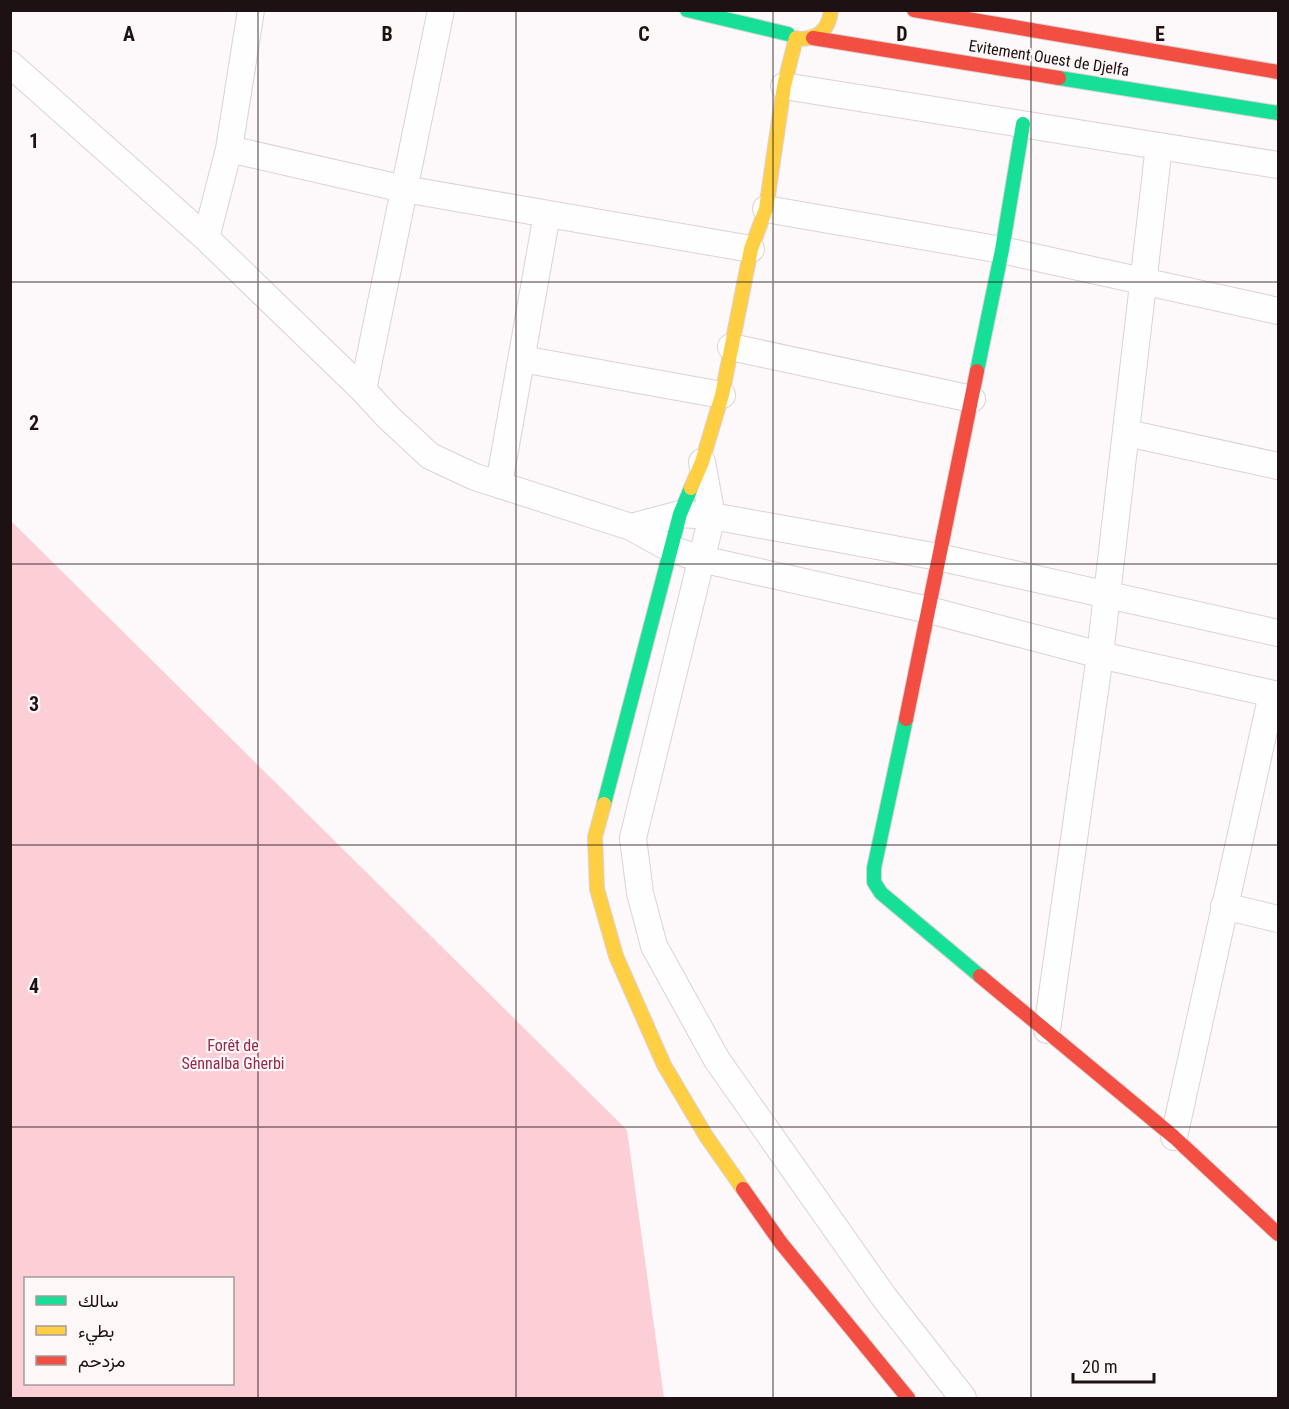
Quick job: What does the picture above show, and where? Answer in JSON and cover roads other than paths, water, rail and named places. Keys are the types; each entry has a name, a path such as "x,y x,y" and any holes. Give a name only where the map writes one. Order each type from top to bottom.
{"main road":[{"path":"687,10 792,36"},
{"name":"Evitement Ouest de Djelfa","path":"914,10 979,23 1278,72"},
{"path":"953,10 979,23"},
{"path":"813,38 821,34 832,14"},
{"path":"778,19 792,36 766,209 751,249 722,395 702,462 680,514 595,837 597,889 616,956 664,1065 706,1136 781,1243 908,1398"},
{"name":"Evitement Ouest de Djelfa","path":"792,36 1278,113"},
{"path":"1023,124 1002,250 938,557 930,610 873,868 874,882 881,893 1174,1137 1278,1234"}],"street":[{"path":"206,238 229,149 251,10"},
{"path":"363,390 441,10"},
{"path":"10,64 206,238 430,456 475,477 631,527 671,549 701,559 930,610 1100,655 1275,694 1224,906 1174,1137"},
{"path":"784,87 1278,165"},
{"path":"1047,1030 1100,655 1159,146"},
{"path":"229,149 404,189 751,249"},
{"path":"766,209 1002,250 1278,311"},
{"path":"499,484 547,214"},
{"path":"731,347 972,399"},
{"path":"522,358 722,395"},
{"path":"1126,433 1278,466"},
{"path":"702,462 712,516 633,838 640,893 654,946 717,1060 884,1297 963,1398"},
{"path":"631,527 680,514 712,516 938,557 1278,633"},
{"path":"1224,906 1278,919"}],"park label":[{"name":"Forêt de Sénnalba Gherbi","path":"233,1054"}]}
